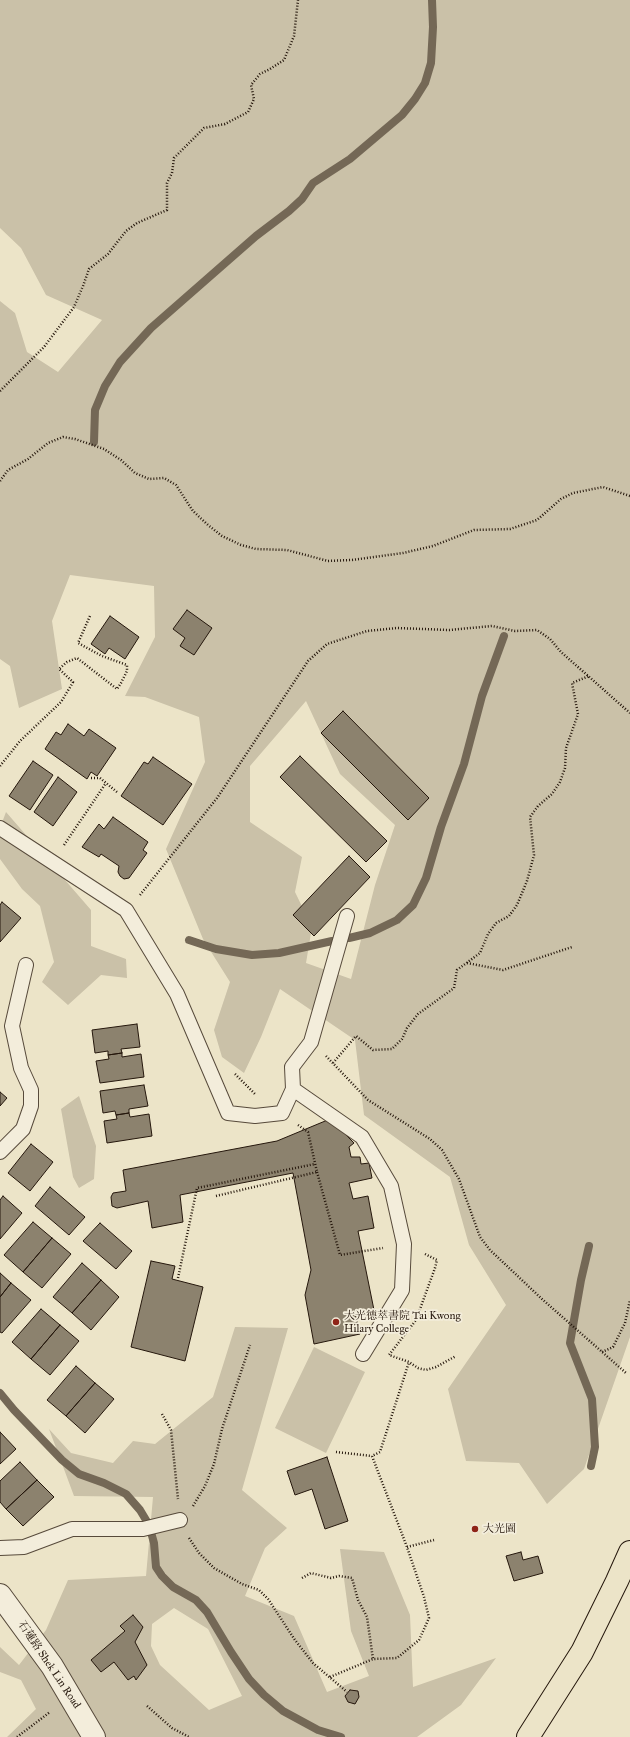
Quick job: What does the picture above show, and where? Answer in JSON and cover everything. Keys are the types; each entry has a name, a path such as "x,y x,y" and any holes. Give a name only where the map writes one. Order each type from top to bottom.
{"highway":[{"path":"528,1737 582,1652 630,1552"}],"street":[{"name":"石蓮路 Shek Lin Road","path":"0,1595 52,1666 94,1737"}],"lane":[{"path":"0,828 126,910 177,994 228,1112 254,1116 282,1113 293,1088 292,1067 311,1042 347,916"},
{"path":"0,1152 23,1129 31,1106 31,1090 21,1068 12,1026 26,965"},
{"path":"293,1088 362,1137 391,1186 404,1244 402,1290 363,1354"},
{"path":"0,1548 24,1547 72,1529 149,1527 180,1520"}],"path":[{"path":"0,391 44,347 74,307 89,269 108,254 126,231 137,223 167,210 167,183 172,173 174,158 204,128 225,124 248,112 254,99 251,85 260,74 284,60 294,36 298,0"},
{"path":"0,481 8,470 28,459 48,443 63,436 104,450 121,460 135,473 148,479 164,478 176,485 194,511 208,525 222,536 241,545 256,549 286,550 328,561 352,560 403,553 433,546 474,530 510,528 537,520 561,500 573,493 603,487 630,496"},
{"path":"0,766 20,740 61,702 73,682 59,669 67,662 77,658 117,688 121,683 127,671 127,665 102,656 78,643 90,616"},
{"path":"137,899 218,798 308,661 327,644 367,631 397,628 449,630 492,626 515,631 537,630 550,639 561,652 630,713"},
{"path":"333,1063 356,1036 373,1050 392,1049 402,1039 407,1028 418,1014 454,988 457,970 480,953 488,934 496,923 509,916 513,910 525,887 534,855 530,817 538,806 552,794 560,782 565,768 566,748 578,714 572,683 589,676"},
{"path":"91,778 100,778 117,792"},
{"path":"66,842 106,783"},
{"path":"467,963 503,970 572,947"},
{"path":"330,1059 368,1100 430,1139 442,1150 459,1179 480,1237 502,1261 626,1373"},
{"path":"234,1072 262,1101"},
{"path":"282,1113 308,1132 317,1172 340,1255 404,1244"},
{"path":"178,1278 197,1188 315,1164"},
{"path":"216,1196 317,1172"},
{"path":"437,1260 416,1320 389,1355 410,1362 418,1368 426,1370 436,1367 456,1356"},
{"path":"602,1352 613,1347 625,1323 630,1300"},
{"path":"180,1520 193,1506 205,1486 214,1464 222,1429 250,1345"},
{"path":"336,1452 372,1456 380,1452 410,1362"},
{"path":"162,1414 171,1430 180,1520 189,1539 202,1557 214,1568 228,1577 259,1590 268,1599 294,1640 308,1657 347,1692"},
{"path":"330,1677 373,1659 397,1658 419,1640 429,1618 424,1597 407,1547 372,1456"},
{"path":"407,1547 434,1540"},
{"path":"302,1578 311,1573 331,1578 339,1576 352,1578 358,1600 367,1617 373,1659"},
{"path":"147,1706 172,1728 189,1737"},
{"path":"17,1737 50,1712"}],"shaded area":[{"path":"0,0 630,0 630,1337 584,1469 547,1504 519,1463 466,1461 448,1389 506,1305 469,1245 450,1177 364,1115 355,1040 280,989 261,1037 244,1073 222,1057 214,1030 230,982 203,939 166,849 205,762 199,717 145,697 125,696 155,637 154,586 70,575 52,621 62,689 19,708 10,666 0,659 0,301 15,313 27,352 58,372 102,320 46,295 21,248 0,228","holes":["306,701 340,774 395,825 375,885 351,979 306,963 312,927 295,892 302,857 250,822 250,766"]},
{"path":"6,812 91,910 91,946 126,959 127,978 101,975 68,1005 42,982 54,962 40,906 22,889 0,859 0,828"},
{"path":"79,1096 96,1146 94,1179 79,1188 73,1177 61,1109"},
{"path":"235,1327 288,1328 242,1490 287,1528 265,1548 245,1596 294,1616 327,1692 369,1676 351,1631 340,1549 384,1552 410,1615 413,1687 496,1658 461,1705 417,1737 7,1737 36,1709 21,1680 0,1672 0,1647 19,1665 46,1630 68,1580 146,1576 153,1497 74,1496 49,1429 71,1453 113,1463 133,1441 155,1444 213,1397","holes":["174,1608 208,1629 242,1696 209,1710 160,1665 151,1646 152,1624"]},
{"path":"314,1347 365,1372 326,1453 275,1428"}],"building":[{"path":"187,610 212,628 194,655 180,646 185,638 173,629"},
{"path":"110,616 139,637 125,659 109,648 105,654 91,644"},
{"path":"343,711 429,798 408,820 321,733"},
{"path":"68,724 84,736 89,729 116,748 97,776 91,772 87,779 45,749 56,732 61,735"},
{"path":"300,756 387,841 366,862 280,777"},
{"path":"153,757 192,784 163,825 121,796 144,762 148,764"},
{"path":"33,761 53,775 30,810 9,796"},
{"path":"58,777 77,792 53,826 34,812"},
{"path":"113,817 148,842 143,850 147,853 129,878 124,879 120,876 118,872 119,866 101,854 99,857 82,847 99,824 104,829"},
{"path":"349,856 370,877 314,936 293,915"},
{"path":"2,902 21,918 0,942 0,905"},
{"path":"137,1024 140,1047 121,1049 122,1053 108,1055 108,1051 95,1053 92,1030"},
{"path":"122,1053 122,1057 141,1054 144,1077 100,1083 96,1061 109,1059 108,1055"},
{"path":"144,1085 148,1106 129,1109 129,1113 116,1115 115,1111 103,1113 100,1091"},
{"path":"0,1092 7,1098 0,1106"},
{"path":"129,1113 130,1117 149,1114 152,1136 107,1143 104,1121 117,1119 116,1115"},
{"path":"330,1119 354,1143 349,1147 351,1157 360,1157 361,1164 369,1163 372,1178 349,1183 353,1199 368,1196 374,1228 358,1231 374,1310 355,1313 360,1334 314,1344 305,1295 311,1270 293,1173 180,1195 183,1222 152,1228 148,1201 117,1208 112,1206 111,1197 113,1193 126,1191 123,1170 277,1141"},
{"path":"31,1144 53,1162 30,1191 8,1173"},
{"path":"50,1187 85,1217 69,1235 35,1206"},
{"path":"3,1196 22,1213 0,1239 0,1200"},
{"path":"33,1222 52,1238 23,1272 4,1255"},
{"path":"100,1223 132,1251 116,1269 83,1241"},
{"path":"52,1238 71,1254 42,1288 23,1272"},
{"path":"151,1261 175,1266 172,1279 203,1287 185,1361 131,1347"},
{"path":"82,1263 101,1280 72,1313 53,1297"},
{"path":"0,1273 11,1283 0,1297"},
{"path":"101,1280 119,1297 91,1330 72,1313"},
{"path":"11,1283 31,1300 2,1333 0,1332 0,1297"},
{"path":"41,1309 60,1325 31,1359 12,1342"},
{"path":"60,1325 79,1341 50,1375 31,1359"},
{"path":"76,1366 95,1383 66,1416 47,1400"},
{"path":"95,1383 114,1399 85,1433 66,1416"},
{"path":"0,1432 16,1449 0,1464"},
{"path":"327,1457 348,1521 325,1529 312,1489 295,1495 287,1471"},
{"path":"20,1462 37,1480 6,1509 0,1502 0,1481"},
{"path":"37,1480 54,1497 23,1526 6,1509"},
{"path":"521,1552 523,1560 538,1556 543,1573 514,1581 506,1556"},
{"path":"133,1615 143,1627 135,1642 147,1665 136,1680 134,1676 128,1680 114,1662 101,1672 91,1660 125,1631 120,1626"},
{"path":"350,1690 358,1691 359,1697 355,1704 348,1702 345,1696"}],"waterway":[{"path":"94,442 95,410 105,386 120,362 151,328 256,236 289,211 302,199 313,183 350,159 402,115 415,99 425,83 431,63 433,27 432,0"},
{"path":"349,938 370,933 397,920 413,905 426,878 441,827 464,764 482,696 504,636"},
{"path":"189,940 216,949 252,955 279,953 332,941"},
{"path":"589,1246 581,1280 570,1343 592,1399 595,1447 591,1466"},
{"path":"0,1393 14,1410 62,1460 79,1474 104,1483 126,1494 140,1510 149,1525 154,1543 156,1567 162,1576 173,1587 196,1600 207,1612 249,1679 264,1695 283,1711 318,1730 341,1737"}],"place":[{"name":"大光德萃書院 Tai Kwong Hilary College","path":"336,1322"},
{"name":"大光園","path":"475,1529"}]}
